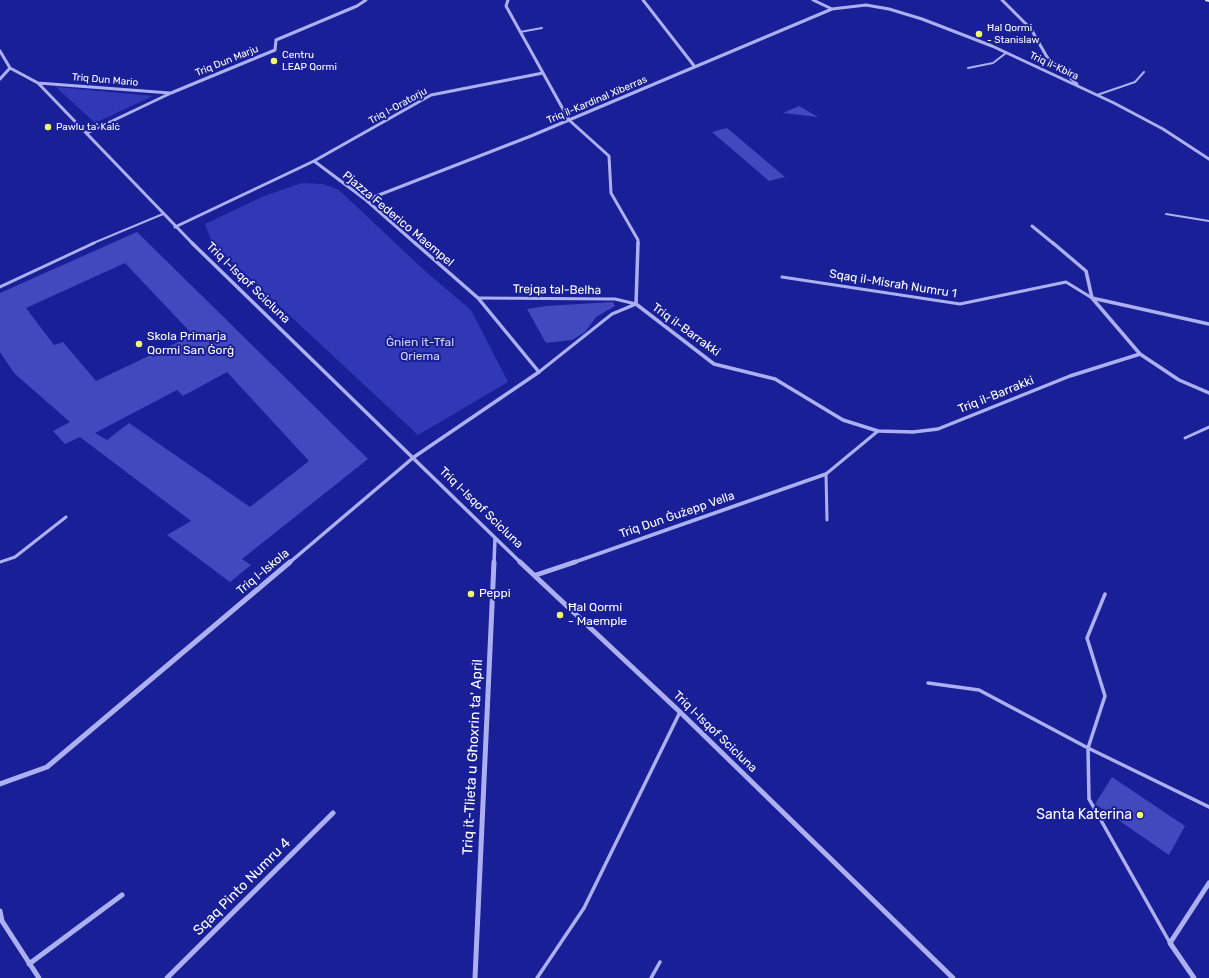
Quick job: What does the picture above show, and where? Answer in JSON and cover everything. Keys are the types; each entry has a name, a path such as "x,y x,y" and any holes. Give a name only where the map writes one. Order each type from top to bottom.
{"street":[{"name":"Triq Dun Marju","path":"87,133 171,93 275,50 276,40 357,6 366,0"},
{"name":"Triq il-Barrakki","path":"508,0 506,6 569,120 609,156 611,193 638,240 636,304 714,364 775,379 843,420 878,431 913,432 938,428 1070,376 1140,354"},
{"path":"643,0 695,67"},
{"path":"812,0 832,9"},
{"path":"1002,0 1031,29 1047,58 1080,87"},
{"name":"Triq il-Kbira","path":"832,9 866,5 889,9 946,28 1006,53 1098,95 1163,129 1209,159"},
{"name":"Triq il-Kardinal Xiberras","path":"366,200 569,120 832,9"},
{"path":"0,51 10,68 0,79"},
{"name":"Triq l-Isqof Scicluna","path":"10,68 38,83 164,214 174,227 414,457 495,538 680,712 953,978"},
{"name":"Triq l-Oratorju","path":"314,161 431,96 543,73"},
{"name":"Triq Dun Mario","path":"38,83 171,93"},
{"path":"174,227 314,161"},
{"name":"Pjazza Federico Maempel","path":"314,161 366,200 478,298 539,372"},
{"path":"1032,226 1086,271 1092,298 1140,354 1179,380 1209,393"},
{"path":"1092,298 1209,324"},
{"name":"Triq l-Iskola","path":"0,784 47,767 414,457 539,372"},
{"name":"Triq Dun Ġużepp Vella","path":"536,575 826,474"},
{"name":"Triq it-Tlieta u Għoxrin ta' April","path":"475,978 495,538"},
{"name":"Sqaq Pinto Numru 4","path":"167,978 333,813"},
{"path":"1194,978 1170,943 1209,883"},
{"path":"29,964 122,895"},
{"path":"0,911 1,922 39,978"}],"lane":[{"path":"520,32 542,28"},
{"path":"968,68 993,63 1006,53"},
{"path":"1098,95 1135,82 1144,72"},
{"path":"0,288 75,251 164,214"},
{"path":"1166,214 1209,222"},
{"name":"Sqaq il-Misraħ Numru 1","path":"782,277 960,304 1066,282 1092,298"},
{"name":"Trejqa tal-Belha","path":"478,298 615,299 636,304"},
{"path":"539,372 612,314 636,304"},
{"path":"1185,438 1209,427"},
{"path":"827,520 826,474 878,431"},
{"path":"0,562 15,558 66,517"},
{"path":"1105,594 1086,638 1105,696 1088,748 1089,799 1170,943"},
{"path":"928,683 979,690 1088,748 1209,806"},
{"path":"537,978 584,908 680,712"},
{"path":"651,978 660,962"}],"green space":[{"path":"56,87 153,96 95,123"},
{"name":"Ġnien it-Tfal Qriema","path":"302,183 323,184 339,190 426,272 471,310 508,382 418,435 212,243 205,224 264,196"}],"building":[{"path":"799,106 818,117 783,113"},
{"path":"727,128 785,177 769,181 712,132"},
{"path":"137,232 368,459 242,559 251,565 230,582 167,535 191,521 80,437 65,444 53,431 70,422 14,373 0,352 0,293","holes":["125,263 193,335 96,381 63,342 54,345 26,308","227,372 309,461 250,507 129,423 107,440 95,433 177,390 183,396"]},
{"path":"613,302 615,306 596,317 585,332 572,340 546,343 527,309 546,306"},
{"name":"Santa Katerina","path":"1112,777 1185,826 1169,855 1095,804"}],"place":[{"name":"Ħal Qormi - Stanislaw","path":"979,34"},
{"name":"Centru LEAP Qormi","path":"274,61"},
{"name":"Pawlu ta' Kalċ","path":"48,127"},
{"name":"Skola Primarja Qormi San Ġorġ","path":"139,344"},
{"name":"Peppi","path":"471,594"},
{"name":"Ħal Qormi - Maemple","path":"560,615"},
{"name":"Santa Katerina","path":"1140,815"}]}
